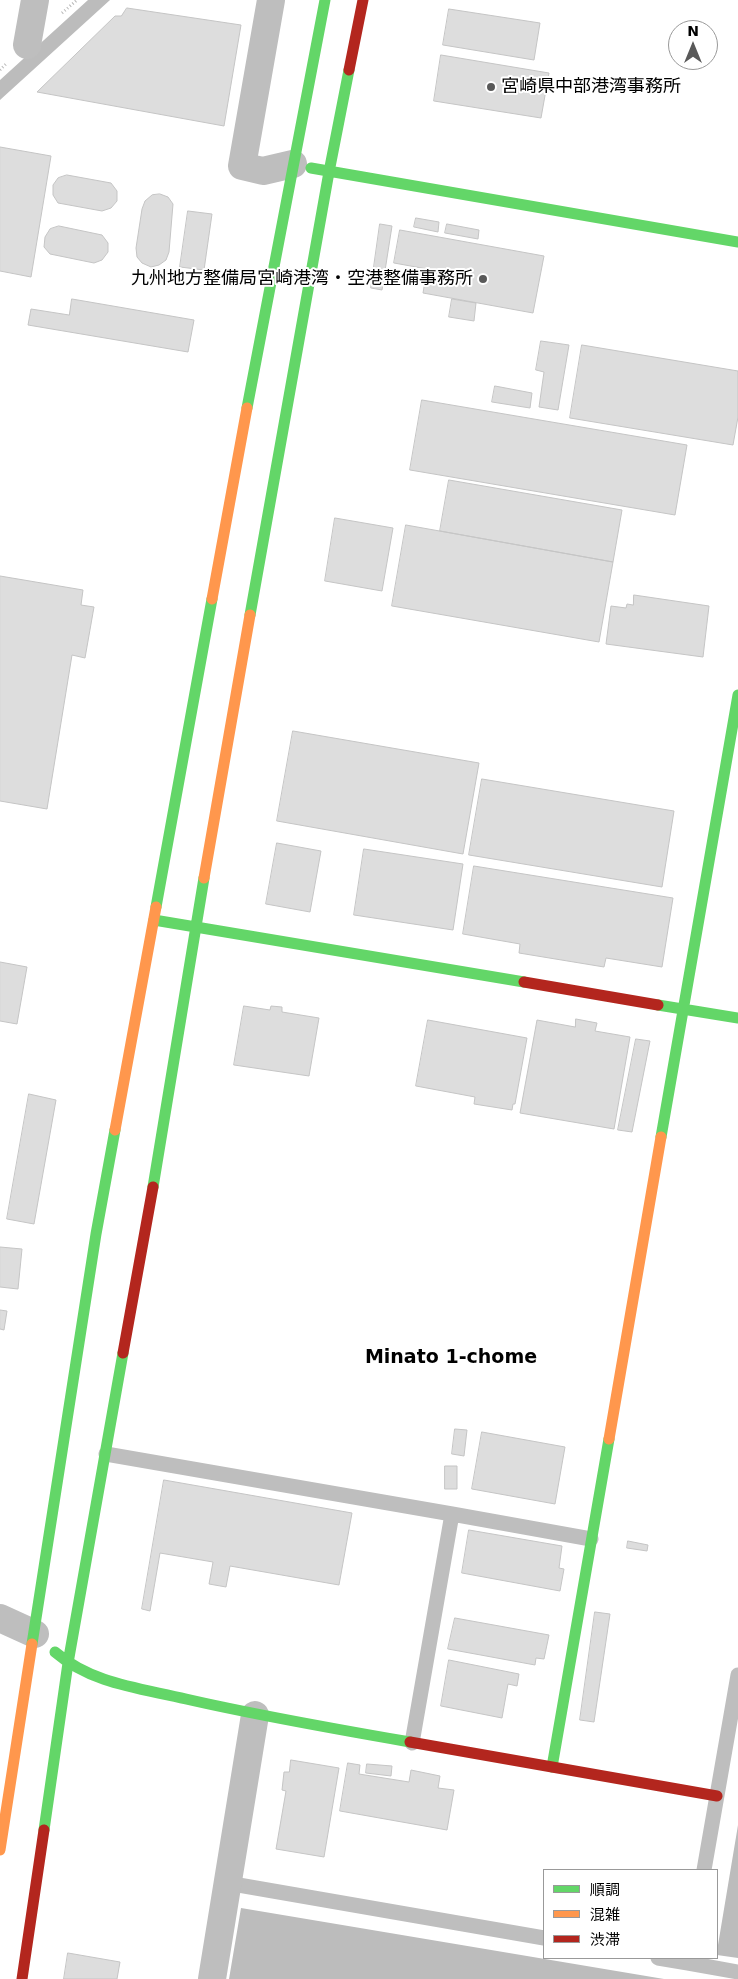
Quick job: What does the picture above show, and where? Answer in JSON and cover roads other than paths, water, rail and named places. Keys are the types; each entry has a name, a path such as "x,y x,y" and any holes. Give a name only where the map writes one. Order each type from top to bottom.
{"street":[{"path":"27,45 34,0"},
{"path":"271,0 242,166 263,170 293,164 329,172 738,242"},
{"path":"0,1850 41,1639 96,1234 293,164 325,0"},
{"path":"22,1979 68,1663 163,1132 195,927 329,172 363,0"},
{"path":"552,1768 738,695"},
{"path":"154,920 738,1018"},
{"path":"0,1618 41,1639 68,1663 99,1679 255,1715 717,1796"},
{"path":"212,1979 255,1715"}],"lane":[{"path":"106,1454 591,1539"},
{"path":"412,1743 452,1514"},
{"path":"704,1869 738,1675"},
{"path":"227,1883 543,1938"},
{"path":"673,1959 688,1960 738,1972"}],"place":[{"name":"宮崎県中部港湾事務所","path":"491,87"},
{"name":"九州地方整備局宮崎港湾・空港整備事務所","path":"483,279"}],"district":[{"name":"Minato 1-chome","path":"451,1358"}]}
